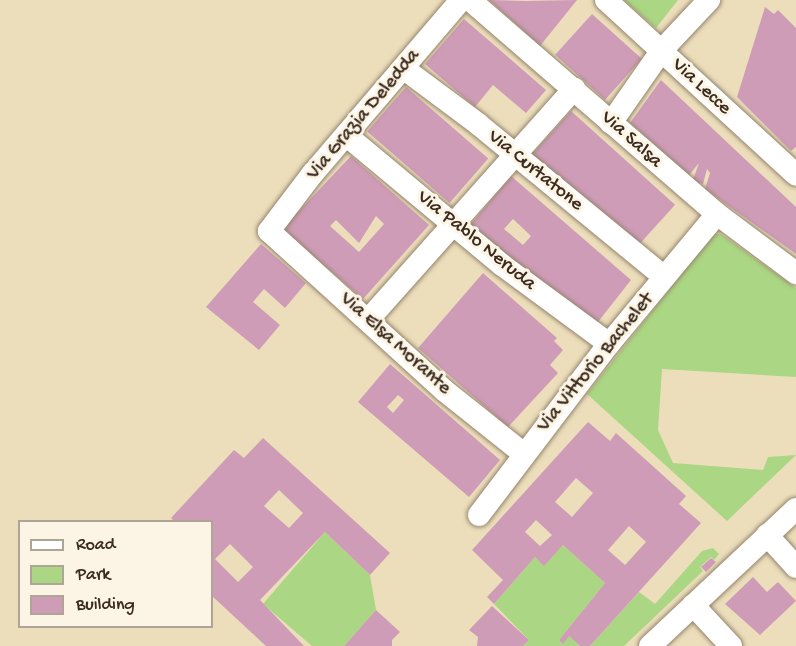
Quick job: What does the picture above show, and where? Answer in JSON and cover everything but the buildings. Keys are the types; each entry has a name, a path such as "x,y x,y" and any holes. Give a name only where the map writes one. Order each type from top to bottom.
{"street":[{"name":"Via Grazia Deledda","path":"269,231 346,135 460,0"},
{"name":"Via Salsa","path":"470,0 717,214 796,273"},
{"name":"Via Lecce","path":"606,0 796,175"},
{"path":"611,123 662,50 709,0"},
{"name":"Via Curtatone","path":"403,69 514,154 664,277"},
{"path":"368,320 574,89"},
{"name":"Via Pablo Neruda","path":"346,135 455,225 609,344"},
{"name":"Via Vittorio Bachelet","path":"479,515 609,344 717,214"},
{"name":"Via Elsa Morante","path":"269,231 446,391 524,453"},
{"path":"650,646 796,509"},
{"path":"767,536 796,567"},
{"path":"693,605 730,646"}],"green space":[{"path":"624,0 678,0 656,28"},
{"path":"713,234 721,234 796,288 796,377 662,369 658,430 673,463 763,470 768,457 796,455 727,521 587,394"},
{"path":"325,532 370,575 376,610 344,646 312,646 263,604"},
{"path":"563,545 605,583 559,640 563,643 569,636 580,646 523,646 529,640 494,604 535,557 544,565"},
{"path":"713,548 719,554 714,560 711,557 700,567 703,571 624,646 590,646 639,592 655,604 702,551"}]}
